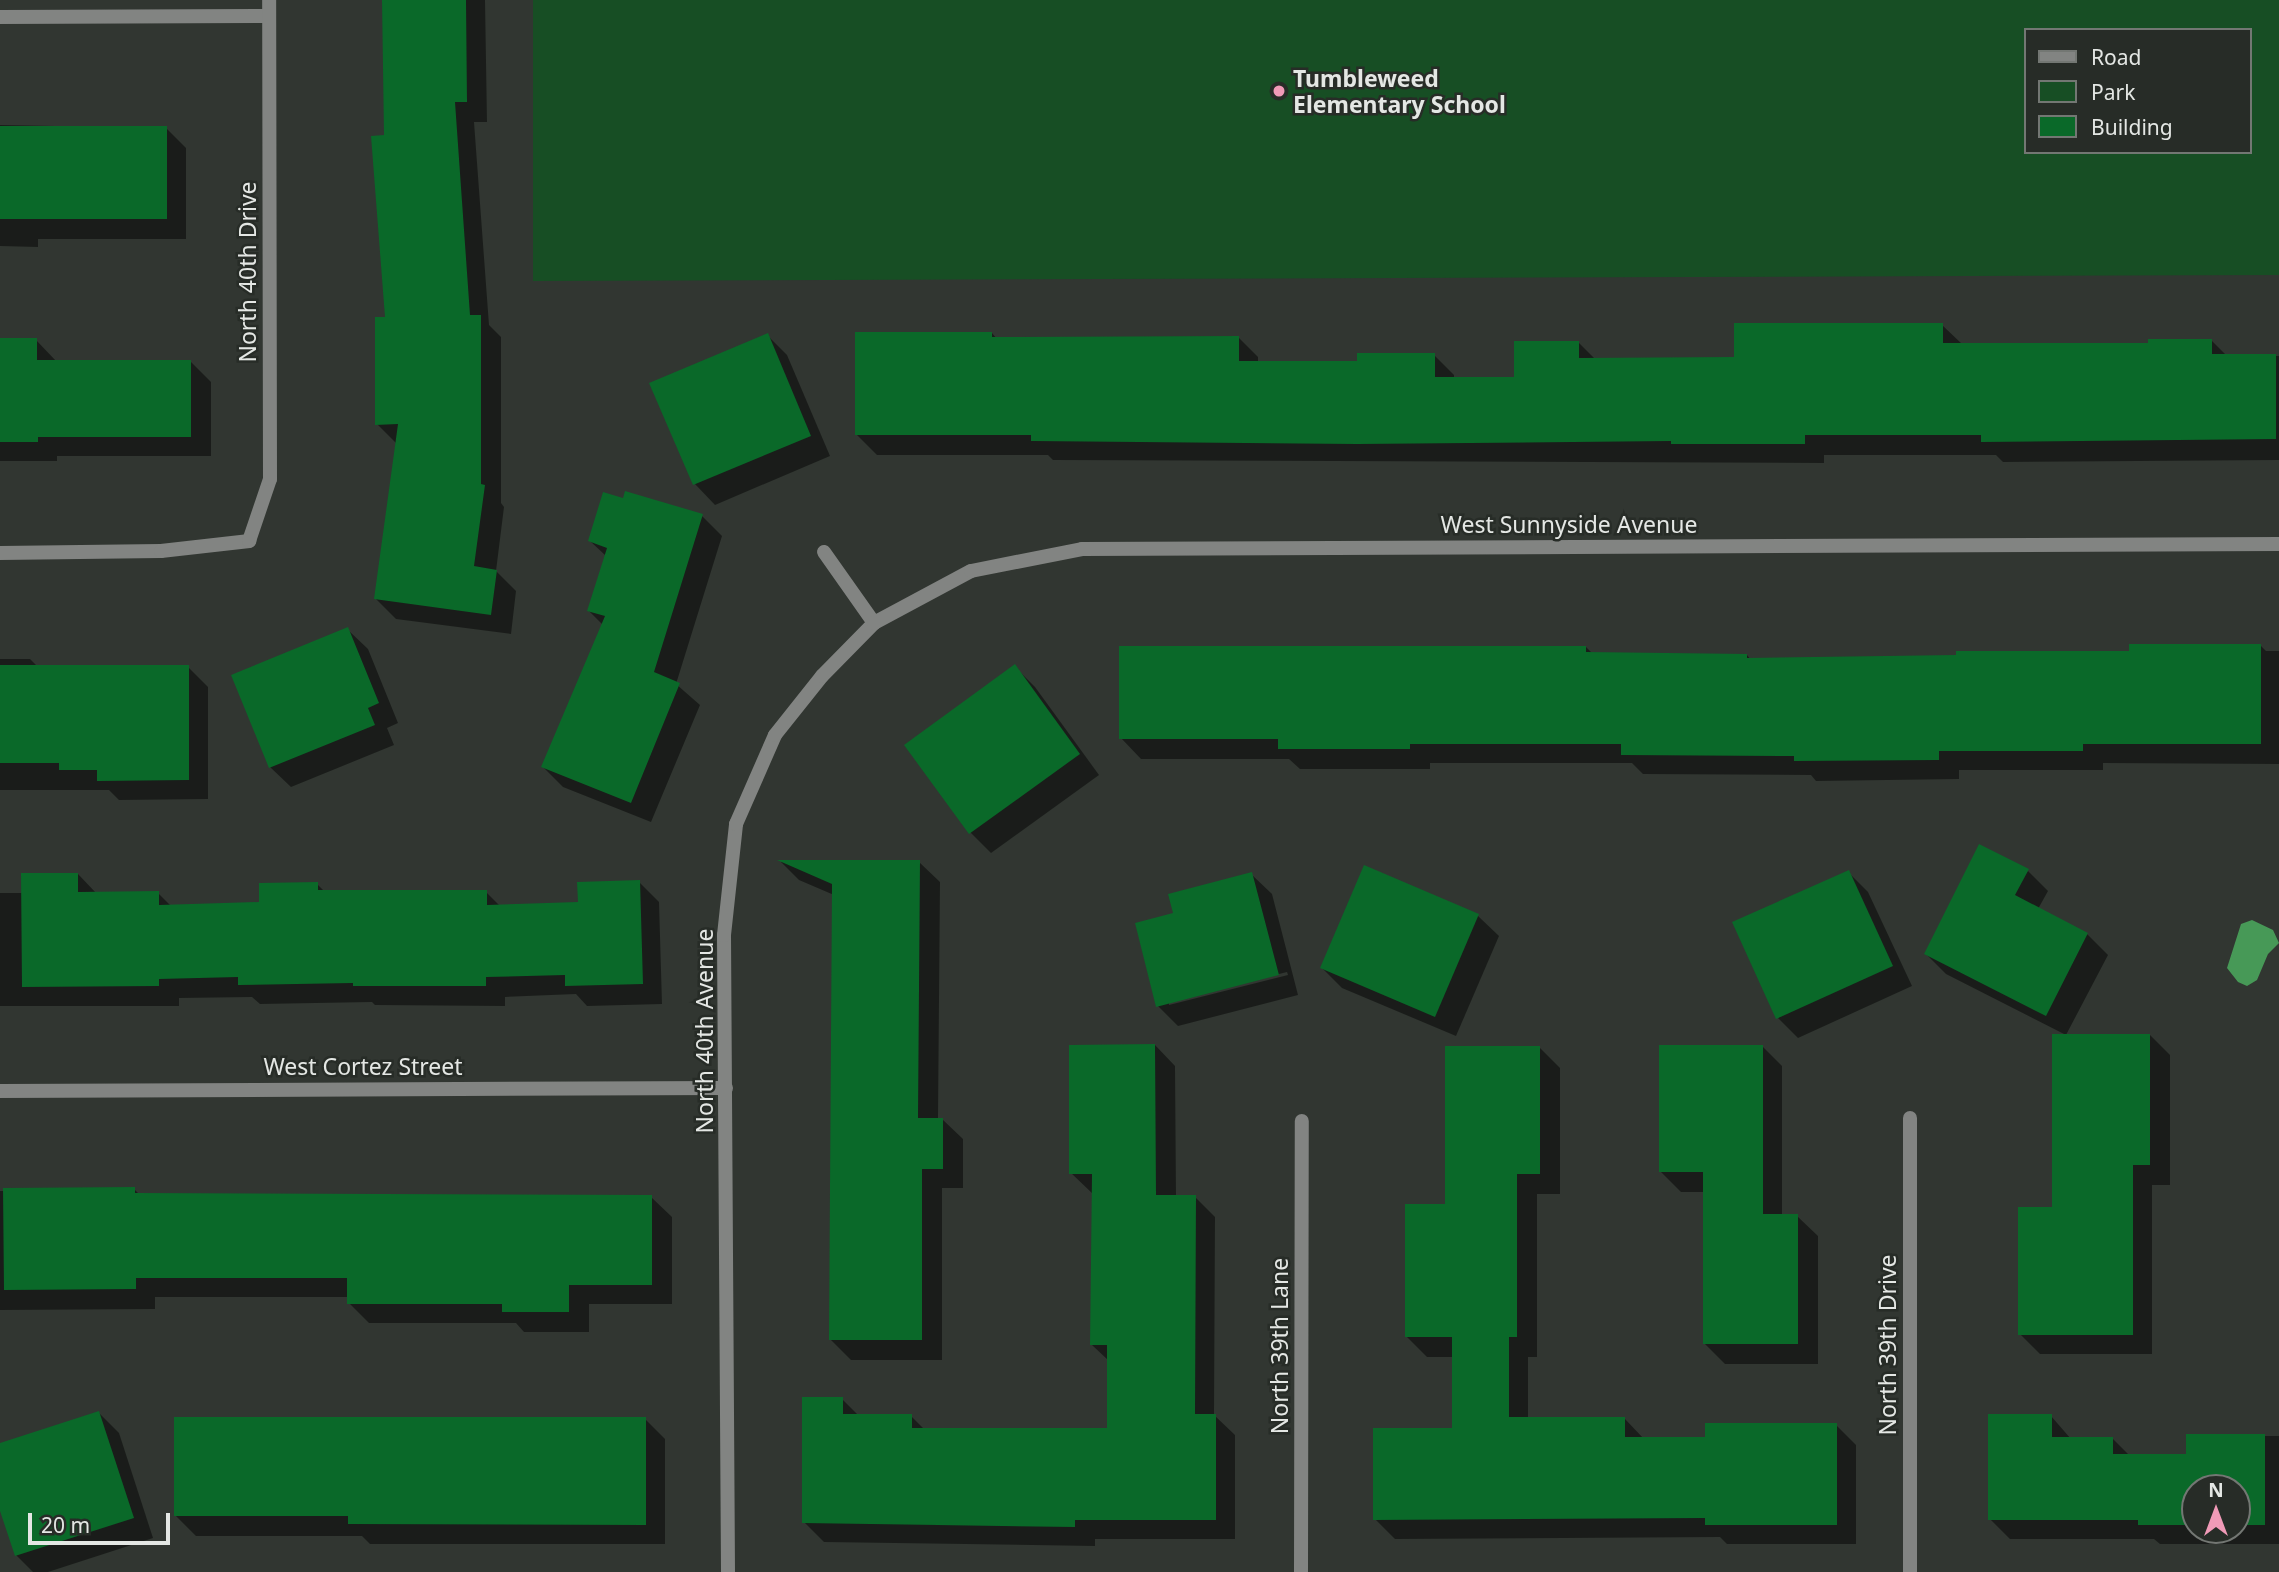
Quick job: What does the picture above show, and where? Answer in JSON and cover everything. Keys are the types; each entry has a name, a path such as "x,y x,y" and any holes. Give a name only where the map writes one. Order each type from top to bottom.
{"street":[{"name":"North 40th Drive","path":"0,553 161,551 249,541 270,479 269,0"},
{"path":"0,17 269,16"},
{"name":"West Sunnyside Avenue","path":"874,623 971,571 1082,549 2279,544"},
{"path":"824,552 874,623"},
{"name":"North 40th Avenue","path":"727,1572 724,935 736,824 775,735 822,676 874,623"},
{"name":"West Cortez Street","path":"0,1091 726,1088"},
{"name":"North 39th Drive","path":"1910,1118 1910,1572"},
{"name":"North 39th Lane","path":"1301,1572 1302,1121"}],"green space":[{"name":"Tumbleweed Elementary School","path":"533,0 2279,0 2279,275 533,281"}],"shaded area":[{"path":"2252,920 2273,930 2279,943 2268,954 2257,980 2247,986 2238,982 2227,968 2241,924"}],"building":[{"path":"382,0 466,0 467,102 455,102 470,315 481,315 481,484 485,485 474,566 497,570 491,615 374,599 398,424 375,425 375,317 385,317 371,136 384,135"},
{"path":"0,126 167,126 167,219 0,219"},
{"path":"1734,323 1943,323 1943,343 2148,343 2148,339 2212,339 2212,354 2276,354 2276,439 1981,442 1981,435 1805,435 1805,444 1671,444 1671,441 1357,444 1031,441 1031,435 855,435 855,332 992,332 992,337 1239,336 1239,361 1357,361 1357,353 1435,353 1435,377 1514,377 1514,341 1579,341 1579,358 1734,357"},
{"path":"768,333 811,436 693,485 649,383"},
{"path":"0,338 37,338 37,360 191,360 191,437 38,437 38,442 0,442"},
{"path":"625,491 703,514 654,672 680,683 631,803 541,767 605,616 587,611 607,548 588,541 603,492 623,498"},
{"path":"348,627 379,703 368,708 375,725 269,768 231,675"},
{"path":"2129,644 2261,644 2261,744 2083,744 2083,751 1939,751 1939,760 1794,761 1794,756 1621,755 1621,744 1410,744 1410,749 1278,749 1278,739 1119,739 1119,646 1586,646 1586,652 1747,654 1747,658 1956,655 1956,651 2129,651"},
{"path":"1015,664 1080,754 969,834 904,745"},
{"path":"0,665 189,665 189,780 97,781 97,770 59,770 59,763 0,763"},
{"path":"1979,844 2029,869 2015,895 2088,933 2046,1016 1924,954"},
{"path":"777,860 920,860 918,1118 943,1118 943,1169 922,1169 922,1340 829,1340 832,884"},
{"path":"1364,865 1479,914 1435,1017 1320,968"},
{"path":"1849,870 1893,966 1776,1019 1732,922"},
{"path":"1252,872 1279,975 1156,1007 1135,923 1173,913 1168,894"},
{"path":"21,873 78,873 78,892 159,891 159,905 259,902 259,883 318,882 318,890 487,890 487,905 578,902 577,882 640,880 643,984 565,986 565,975 486,977 486,986 353,986 353,983 238,985 238,977 159,979 159,986 22,987"},
{"path":"2052,1034 2150,1034 2150,1165 2133,1165 2133,1335 2018,1335 2018,1207 2052,1207"},
{"path":"1155,1044 1156,1195 1196,1195 1195,1414 1216,1414 1216,1520 1075,1520 1075,1527 802,1523 802,1397 843,1397 843,1414 912,1414 912,1428 1107,1428 1107,1345 1090,1345 1092,1174 1069,1174 1069,1045"},
{"path":"1659,1045 1763,1045 1763,1214 1798,1214 1798,1344 1703,1344 1703,1172 1659,1172"},
{"path":"1445,1046 1540,1046 1540,1174 1517,1174 1517,1337 1509,1337 1509,1417 1625,1417 1625,1437 1705,1437 1705,1423 1837,1423 1837,1525 1705,1525 1705,1518 1373,1520 1373,1428 1452,1428 1452,1337 1405,1337 1405,1204 1445,1204"},
{"path":"135,1187 135,1193 652,1195 652,1285 569,1285 569,1312 502,1312 502,1304 347,1304 347,1278 136,1278 136,1289 4,1290 3,1188"},
{"path":"99,1411 134,1518 15,1556 0,1511 0,1443"},
{"path":"1988,1414 2052,1414 2052,1437 2113,1437 2113,1454 2186,1454 2186,1434 2265,1434 2265,1525 2251,1525 2251,1474 2181,1474 2181,1525 2138,1525 2138,1520 1988,1520"},
{"path":"174,1417 646,1417 646,1525 348,1524 348,1516 174,1516"}],"place":[{"name":"Tumbleweed Elementary School","path":"1279,91"}]}
